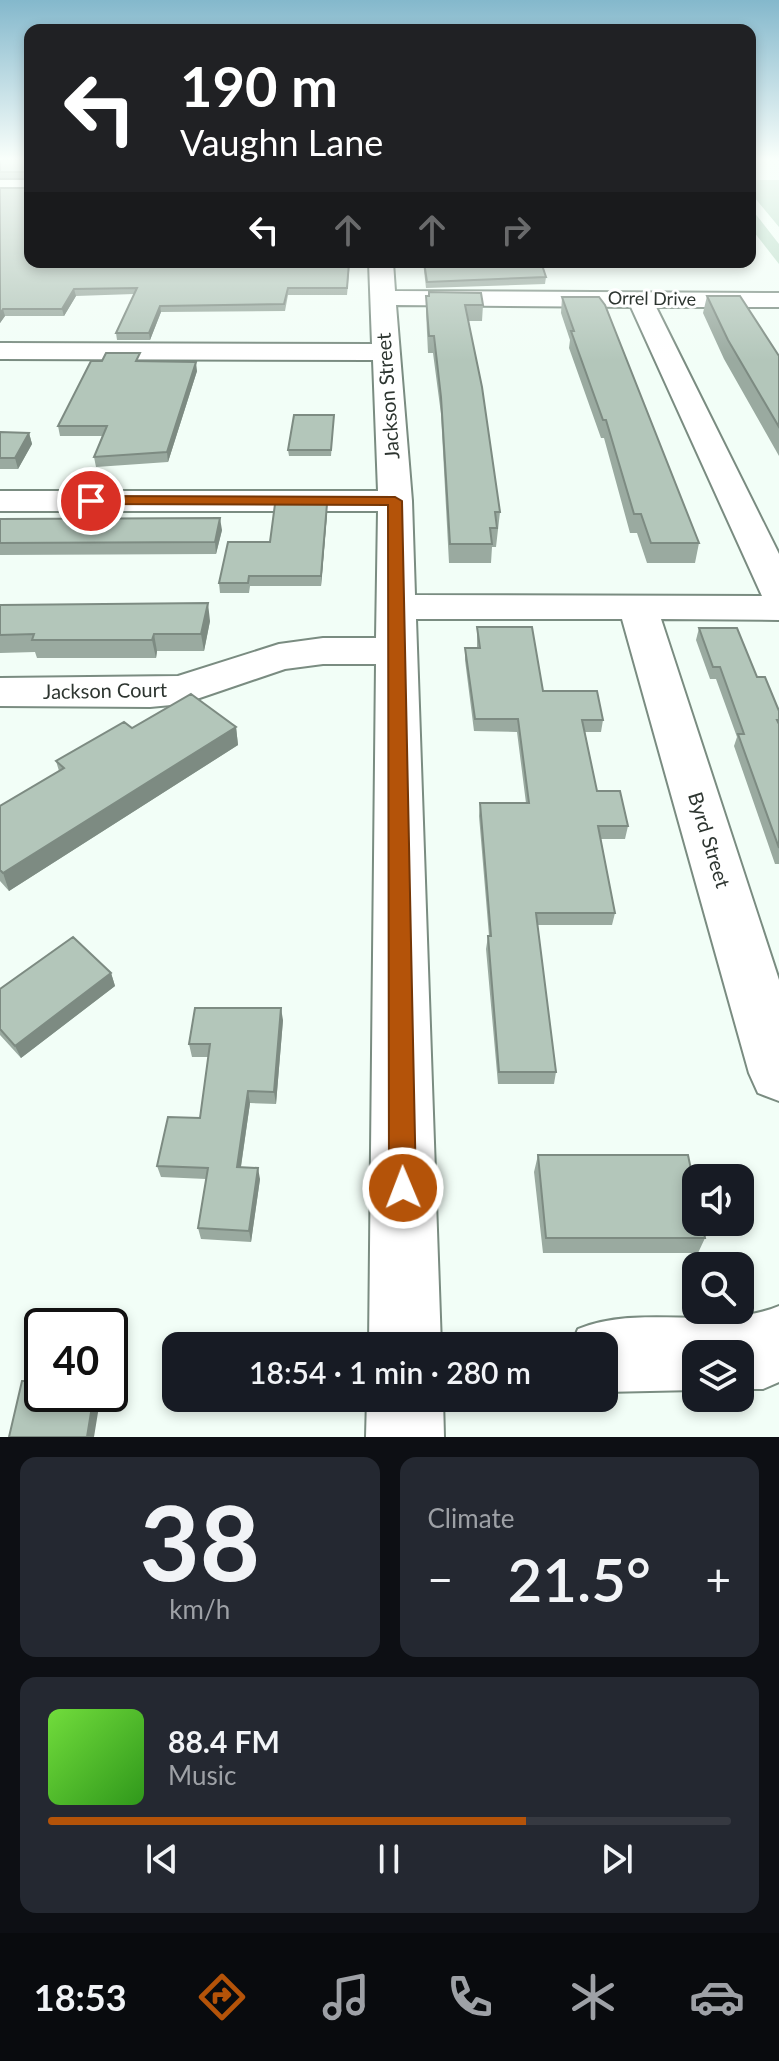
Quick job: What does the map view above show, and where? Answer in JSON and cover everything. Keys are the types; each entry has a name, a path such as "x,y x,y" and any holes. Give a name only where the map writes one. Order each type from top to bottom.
{"street":[{"name":"Orrel Drive","path":"381,280 640,299 779,300"},
{"name":"Jackson Street","path":"381,280 395,501 405,1332"},
{"path":"640,299 779,593"},
{"path":"0,351 385,352"},
{"path":"0,501 395,501"},
{"name":"Jackson Court","path":"0,692 150,693 182,690 279,657 323,651 396,629 638,607 779,608"},
{"name":"Byrd Street","path":"638,607 779,1073"},
{"path":"618,1355 763,1352 779,1342"},
{"path":"405,1412 405,1437"}],"green space":[{"path":"756,227 766,227 779,244 779,264 756,235"}],"building":[{"path":"0,227 24,227 24,268 349,268 347,288 288,288 284,304 160,306 149,333 116,333 137,288 74,289 62,309 3,309 0,314"},
{"path":"425,268 543,268 546,277 427,282"},
{"path":"429,292 481,293 483,305 465,305 482,387 500,512 495,512 497,528 490,528 492,544 450,544 441,397 434,336 429,336 426,296"},
{"path":"707,296 740,296 779,356 779,427 728,340"},
{"path":"562,297 599,297 605,305 699,543 651,543 641,514 634,514 606,420 603,420 571,331 574,331"},
{"path":"106,353 140,353 136,361 196,362 167,452 94,457 107,426 58,426 91,361 102,361"},
{"path":"294,415 334,415 331,450 288,450"},
{"path":"0,432 29,433 15,458 0,458"},
{"path":"275,504 327,504 321,576 249,576 248,583 219,583 228,542 270,542"},
{"path":"220,518 215,542 0,543 0,519"},
{"path":"208,603 201,634 154,634 152,640 32,640 34,634 0,635 0,605"},
{"path":"477,627 532,627 543,691 597,691 603,720 582,720 597,791 620,791 628,826 598,826 615,913 536,913 556,1072 499,1072 480,803 529,803 518,719 475,719 465,648 480,648"},
{"path":"699,628 737,628 757,677 765,677 779,711 779,848 738,734 744,734 720,667 713,667"},
{"path":"191,694 236,727 3,873 0,870 0,806 64,768 56,761 124,722 132,728"},
{"path":"73,937 111,973 15,1046 0,1029 0,989"},
{"path":"195,1008 281,1008 274,1092 248,1091 237,1167 258,1168 249,1231 198,1228 208,1168 157,1166 168,1117 200,1118 210,1044 189,1044"},
{"path":"538,1155 688,1155 690,1164 682,1164 682,1236 705,1238 546,1238"},
{"path":"22,1381 24,1412 91,1412 87,1437 9,1437"}],"route":[{"path":"91,501 395,501 403,1188"}]}
